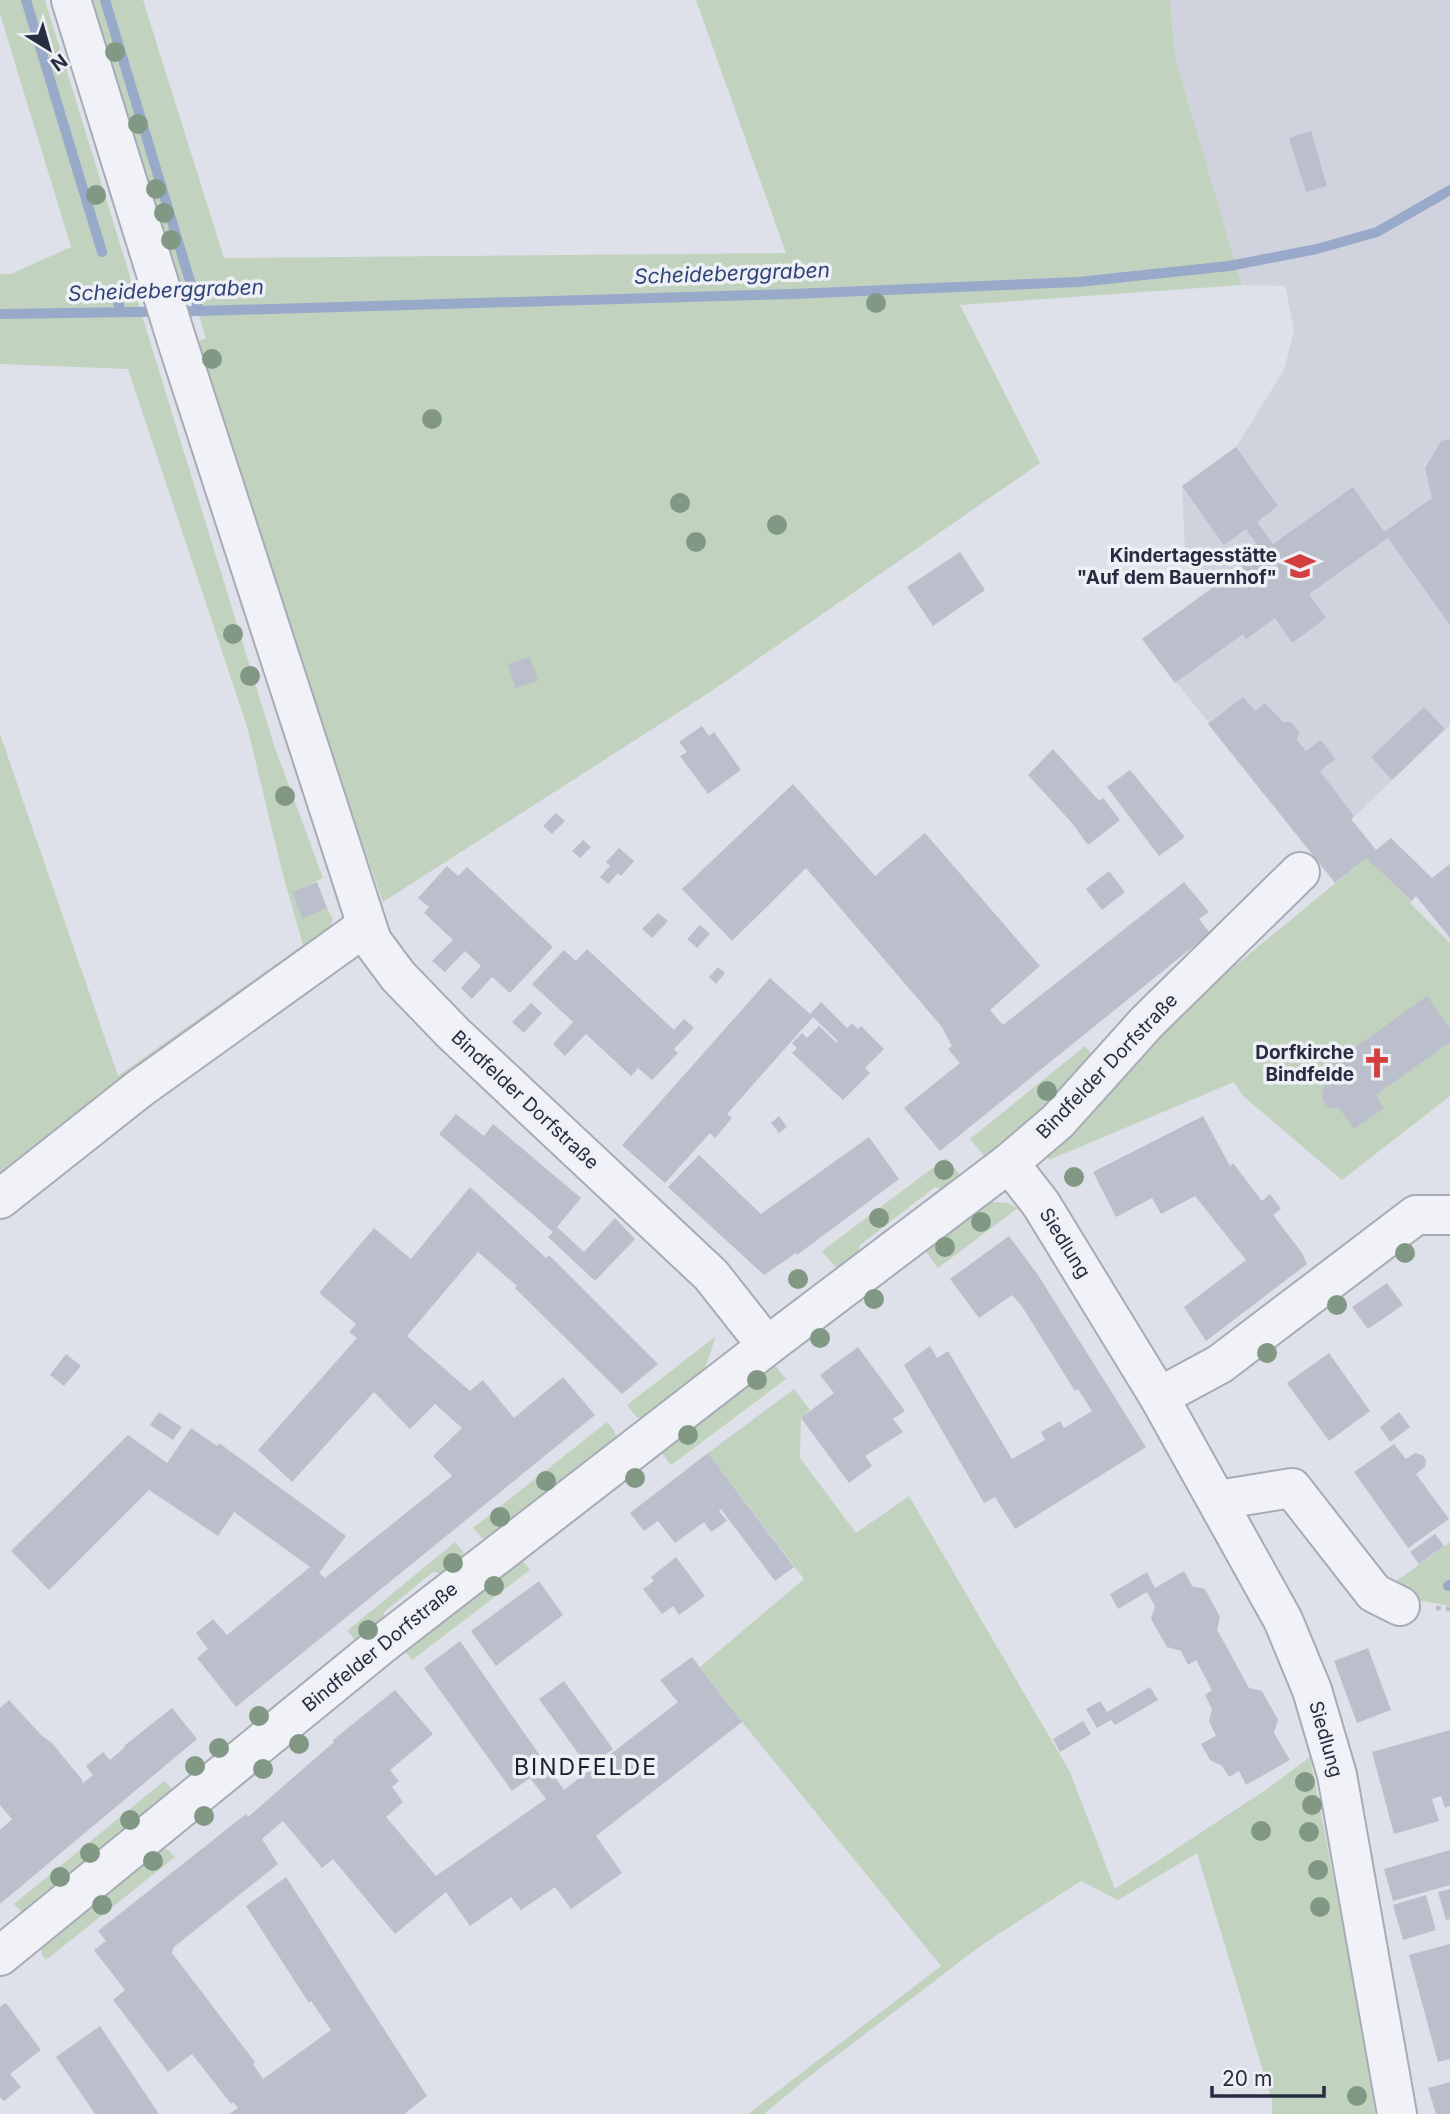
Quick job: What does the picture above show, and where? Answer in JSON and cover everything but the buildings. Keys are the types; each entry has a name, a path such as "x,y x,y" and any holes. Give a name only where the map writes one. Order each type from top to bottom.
{"street":[{"name":"Bindfelder Dorfstraße","path":"71,0 160,289 369,934 398,976 453,1033 711,1275 767,1346"},
{"name":"Bindfelder Dorfstraße","path":"0,1956 381,1645 767,1346 1010,1163 1058,1121 1147,1022 1300,872"},
{"path":"0,1199 139,1089 369,934"},
{"name":"Siedlung","path":"1010,1163 1041,1204 1159,1397 1283,1620 1312,1690 1334,1763 1397,2114"},
{"path":"1159,1397 1220,1364 1416,1216 1450,1215"},
{"path":"1218,1500 1292,1488 1374,1593 1400,1606"}],"shaded area":[{"path":"1170,0 1450,0 1450,725 1314,855 1142,639 1210,589 1185,550 1182,486 1236,447 1285,368 1294,329 1285,286 1242,285 1175,57"}],"green space":[{"path":"0,0 45,0 275,748 323,878 292,893 302,918 327,908 333,919 330,929 0,1184 0,734 118,1076 303,945 248,730 128,369 0,364 0,274 11,274 71,247 0,14"},
{"path":"91,0 143,0 224,258 786,253 696,0 1170,0 1175,57 1242,285 960,305 1040,463 710,692 383,902 303,675 197,342 206,338 190,287 181,289"},
{"path":"1366,858 1412,901 1410,903 1450,943 1450,1096 1342,1180 1243,1096 1234,1082 1049,1160 1048,1151 1087,1118 1186,1006"},
{"path":"1085,1046 1096,1059 990,1160 984,1156 970,1139"},
{"path":"946,1158 961,1176 949,1192 935,1187 860,1245 857,1260 844,1270 835,1266 822,1251"},
{"path":"983,1203 1007,1203 1018,1208 938,1268 927,1253 927,1243"},
{"path":"716,1336 703,1373 647,1419 636,1417 627,1405"},
{"path":"772,1361 786,1379 671,1465 659,1449"},
{"path":"794,1389 810,1410 801,1418 800,1458 856,1533 909,1496 1070,1772 1115,1889 1267,1789 1310,1757 1360,2014 1375,2114 1272,2114 1272,2101 1197,1853 1118,1900 1081,1881 983,1944 764,2114 748,2114 941,1966 700,1667 804,1579 708,1453"},
{"path":"607,1422 615,1432 617,1443 491,1539 482,1538 473,1528"},
{"path":"455,1542 463,1551 464,1563 448,1575 433,1572 384,1612 385,1625 363,1642 355,1640 347,1631"},
{"path":"1450,1542 1450,1606 1411,1599 1390,1586"},
{"path":"515,1560 524,1562 530,1570 412,1660 405,1651 408,1643"},
{"path":"164,1781 172,1789 171,1800 32,1915 22,1912 14,1904"},
{"path":"159,1847 168,1850 175,1857 46,1960 41,1947"}],"waterway":[{"path":"26,0 102,252"},
{"path":"105,0 199,311"},
{"name":"Scheideberggraben","path":"0,314 792,294 1078,282 1229,266 1317,249 1377,232 1450,190"},
{"path":"115,292 121,312"}],"place":[{"name":"Kindertagesstätte \"Auf dem Bauernhof\"","path":"1300,566"},
{"name":"Dorfkirche Bindfelde","path":"1377,1063"}],"district":[{"name":"BINDFELDE","path":"586,1767"}]}
